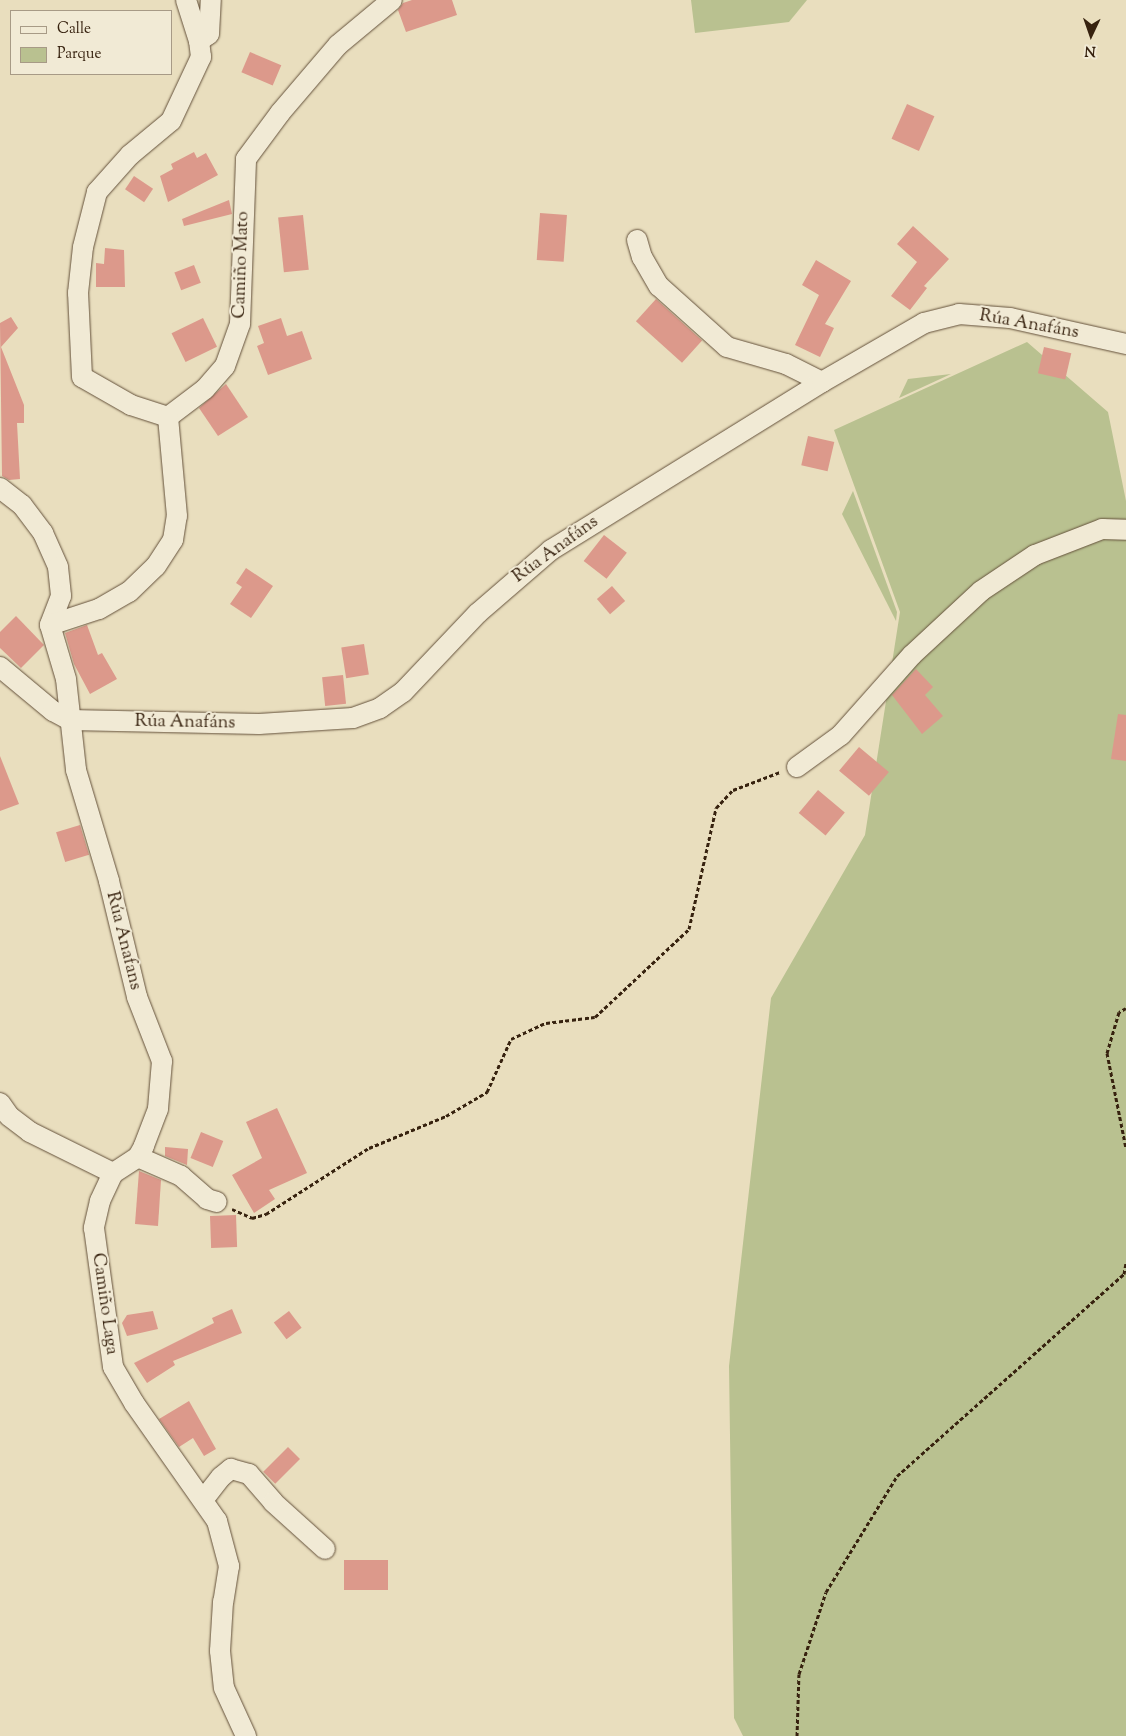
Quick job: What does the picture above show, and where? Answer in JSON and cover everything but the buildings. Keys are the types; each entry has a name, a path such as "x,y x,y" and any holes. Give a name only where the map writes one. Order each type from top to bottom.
{"street":[{"path":"50,625 99,609 129,592 156,566 173,540 177,516 168,416 131,405 82,377 78,293 83,247 98,192 130,155 172,121 201,57 199,40 186,0"},
{"path":"199,40 209,34 211,0"},
{"name":"Camiño Mato","path":"168,416 205,389 225,366 240,324 246,159 280,113 338,45 392,0"},
{"path":"637,240 642,257 659,286 727,347 786,364 822,382"},
{"name":"Rúa Anafáns","path":"0,667 53,711 70,720 317,723 353,718 380,708 402,692 478,613 551,550 822,382 924,323 959,314 1010,318 1126,344"},
{"path":"0,488 22,505 43,533 58,567 61,596 50,625"},
{"path":"797,766 841,734 912,655 981,591 1035,555 1102,529 1126,530"},
{"name":"Rúa Anafans","path":"50,625 66,679 76,770 109,881 137,997 162,1062 158,1109 138,1157"},
{"path":"0,1103 9,1116 30,1132 113,1173 138,1157 181,1176 208,1199 217,1202"},
{"name":"Camiño Laga","path":"113,1173 100,1201 94,1228 113,1367 134,1403 217,1521 229,1566 223,1602 220,1651 224,1688 246,1736"},
{"path":"203,1500 221,1477 231,1469 249,1474 273,1502 325,1549"}],"path":[{"path":"217,1202 252,1218 266,1214 369,1148 446,1116 487,1092 511,1039 546,1023 595,1017 689,929 716,808 732,790 797,766"},
{"path":"1126,1008 1119,1012 1107,1053 1126,1148"},
{"path":"796,1736 799,1674 826,1592 897,1476 1124,1274 1126,1263"}],"green space":[{"path":"691,0 807,0 789,22 695,33"},
{"path":"1027,342 1108,412 1126,501 1126,1736 743,1736 734,1718 729,1366 771,998 865,835 900,612 834,430"},
{"path":"951,374 899,398 908,379"},
{"path":"853,491 897,612 896,621 842,514"}]}
